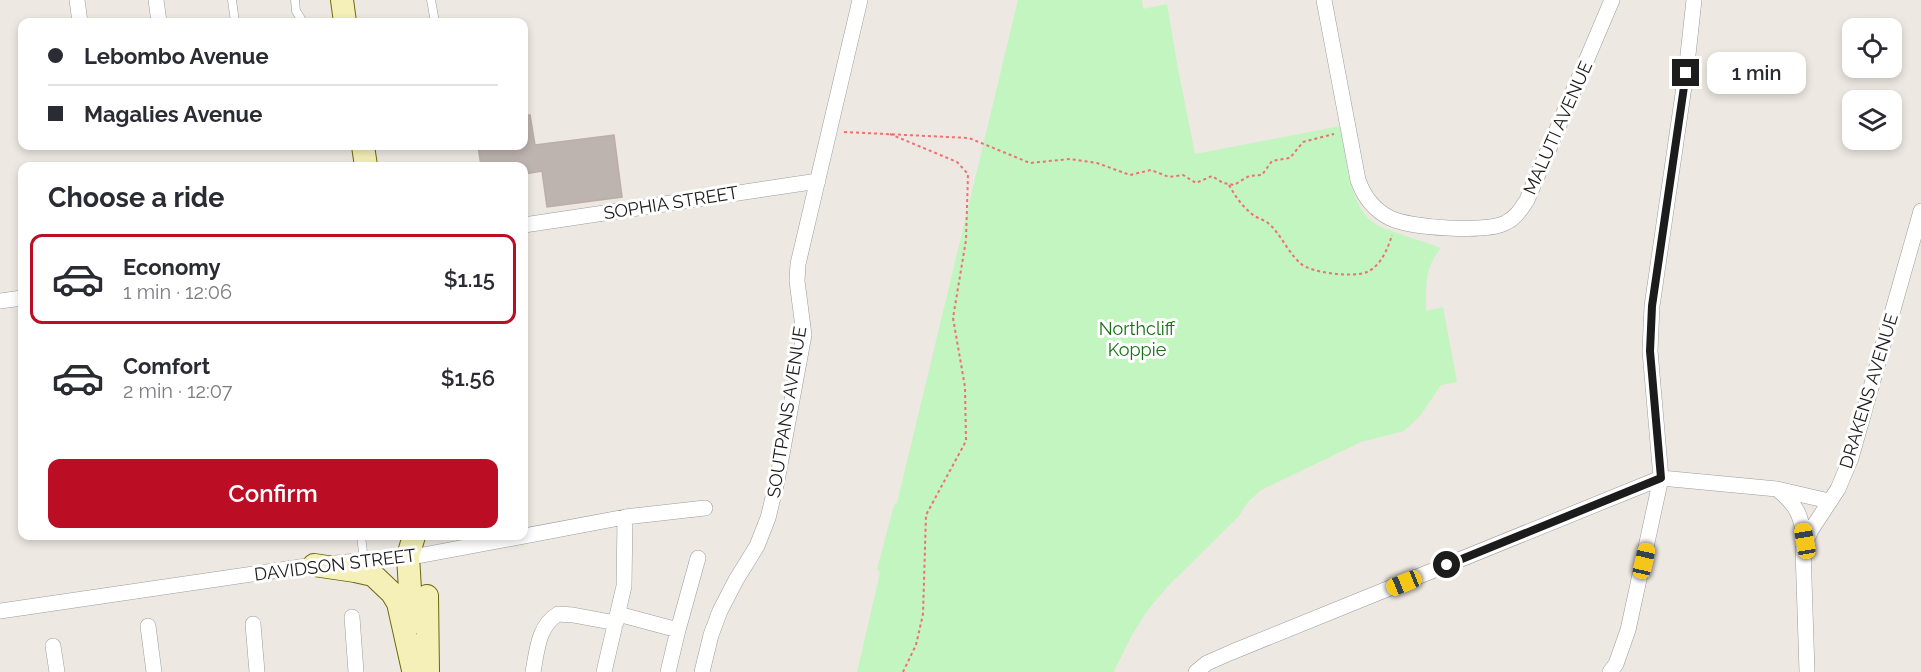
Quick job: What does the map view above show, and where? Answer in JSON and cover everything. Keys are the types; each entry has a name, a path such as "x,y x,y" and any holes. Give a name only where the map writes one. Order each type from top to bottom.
{"main road":[{"path":"342,0 344,18"},
{"path":"416,545 426,594 418,671"},
{"path":"314,565 373,575 392,593 398,603 418,671"}],"street":[{"path":"77,0 79,18"},
{"path":"156,0 158,18"},
{"name":"SOUTPANS AVENUE","path":"702,672 720,610 764,532 770,509 804,334 797,271 860,0"},
{"name":"MALUTI AVENUE","path":"1324,0 1358,180 1363,193 1373,206 1400,222 1453,228 1488,228 1507,222 1519,213 1532,189 1612,0"},
{"path":"1610,672 1616,664 1628,630 1661,478 1650,351 1652,306 1686,73 1694,0"},
{"name":"SOPHIA STREET","path":"528,224 818,181"},
{"name":"DRAKENS AVENUE","path":"1807,672 1803,558 1805,541 1838,489 1851,458 1921,211"},
{"path":"0,301 18,299"},
{"path":"1196,672 1207,663 1232,652 1661,478 1777,489 1829,501"},
{"path":"1777,489 1797,508 1805,541"},
{"name":"DAVIDSON STREET","path":"528,533 626,517 705,508"},
{"path":"604,672 624,586 626,517"},
{"name":"DAVIDSON STREET","path":"0,611 314,565 364,560 416,545 479,540"},
{"path":"668,672 698,558"},
{"path":"533,672 540,637 551,618 558,614 617,619 678,630"},
{"path":"352,617 356,672"},
{"path":"253,624 257,672"},
{"path":"148,626 154,672"},
{"path":"54,646 57,672"}],"lane":[{"path":"232,0 234,18"},
{"path":"295,0 296,11 300,18"},
{"path":"431,0 434,18"},
{"path":"362,540 364,560"}],"path":[{"path":"830,131 969,138 1030,163 1070,159 1097,163 1130,175 1151,170 1169,177 1183,175 1196,183 1212,176 1222,183 1234,185 1249,176 1262,175 1272,161 1290,158 1303,142 1321,136 1349,132"},
{"path":"890,134 957,162 968,174 966,240 953,318 965,387 966,441 926,515 923,614 916,645 903,672"},
{"path":"1228,184 1238,200 1252,215 1268,223 1301,265 1321,271 1343,274 1367,272 1380,261 1387,251 1392,234 1400,222"}],"green space":[{"name":"Northcliff Koppie","path":"1018,0 1142,0 1143,9 1167,4 1195,154 1341,126 1350,181 1361,208 1369,219 1379,226 1441,248 1429,271 1426,285 1426,311 1443,307 1457,382 1441,385 1420,416 1404,431 1361,442 1261,490 1248,502 1239,516 1167,587 1147,611 1132,635 1115,672 857,672 880,573 877,569 894,505 897,503"}],"building":[{"path":"528,115 530,115 535,145 614,135 622,197 547,207 542,171 528,173 528,162 480,162 479,150 528,150"}],"route":[{"path":"1447,565 1661,478 1650,351 1652,306 1686,73"}]}
